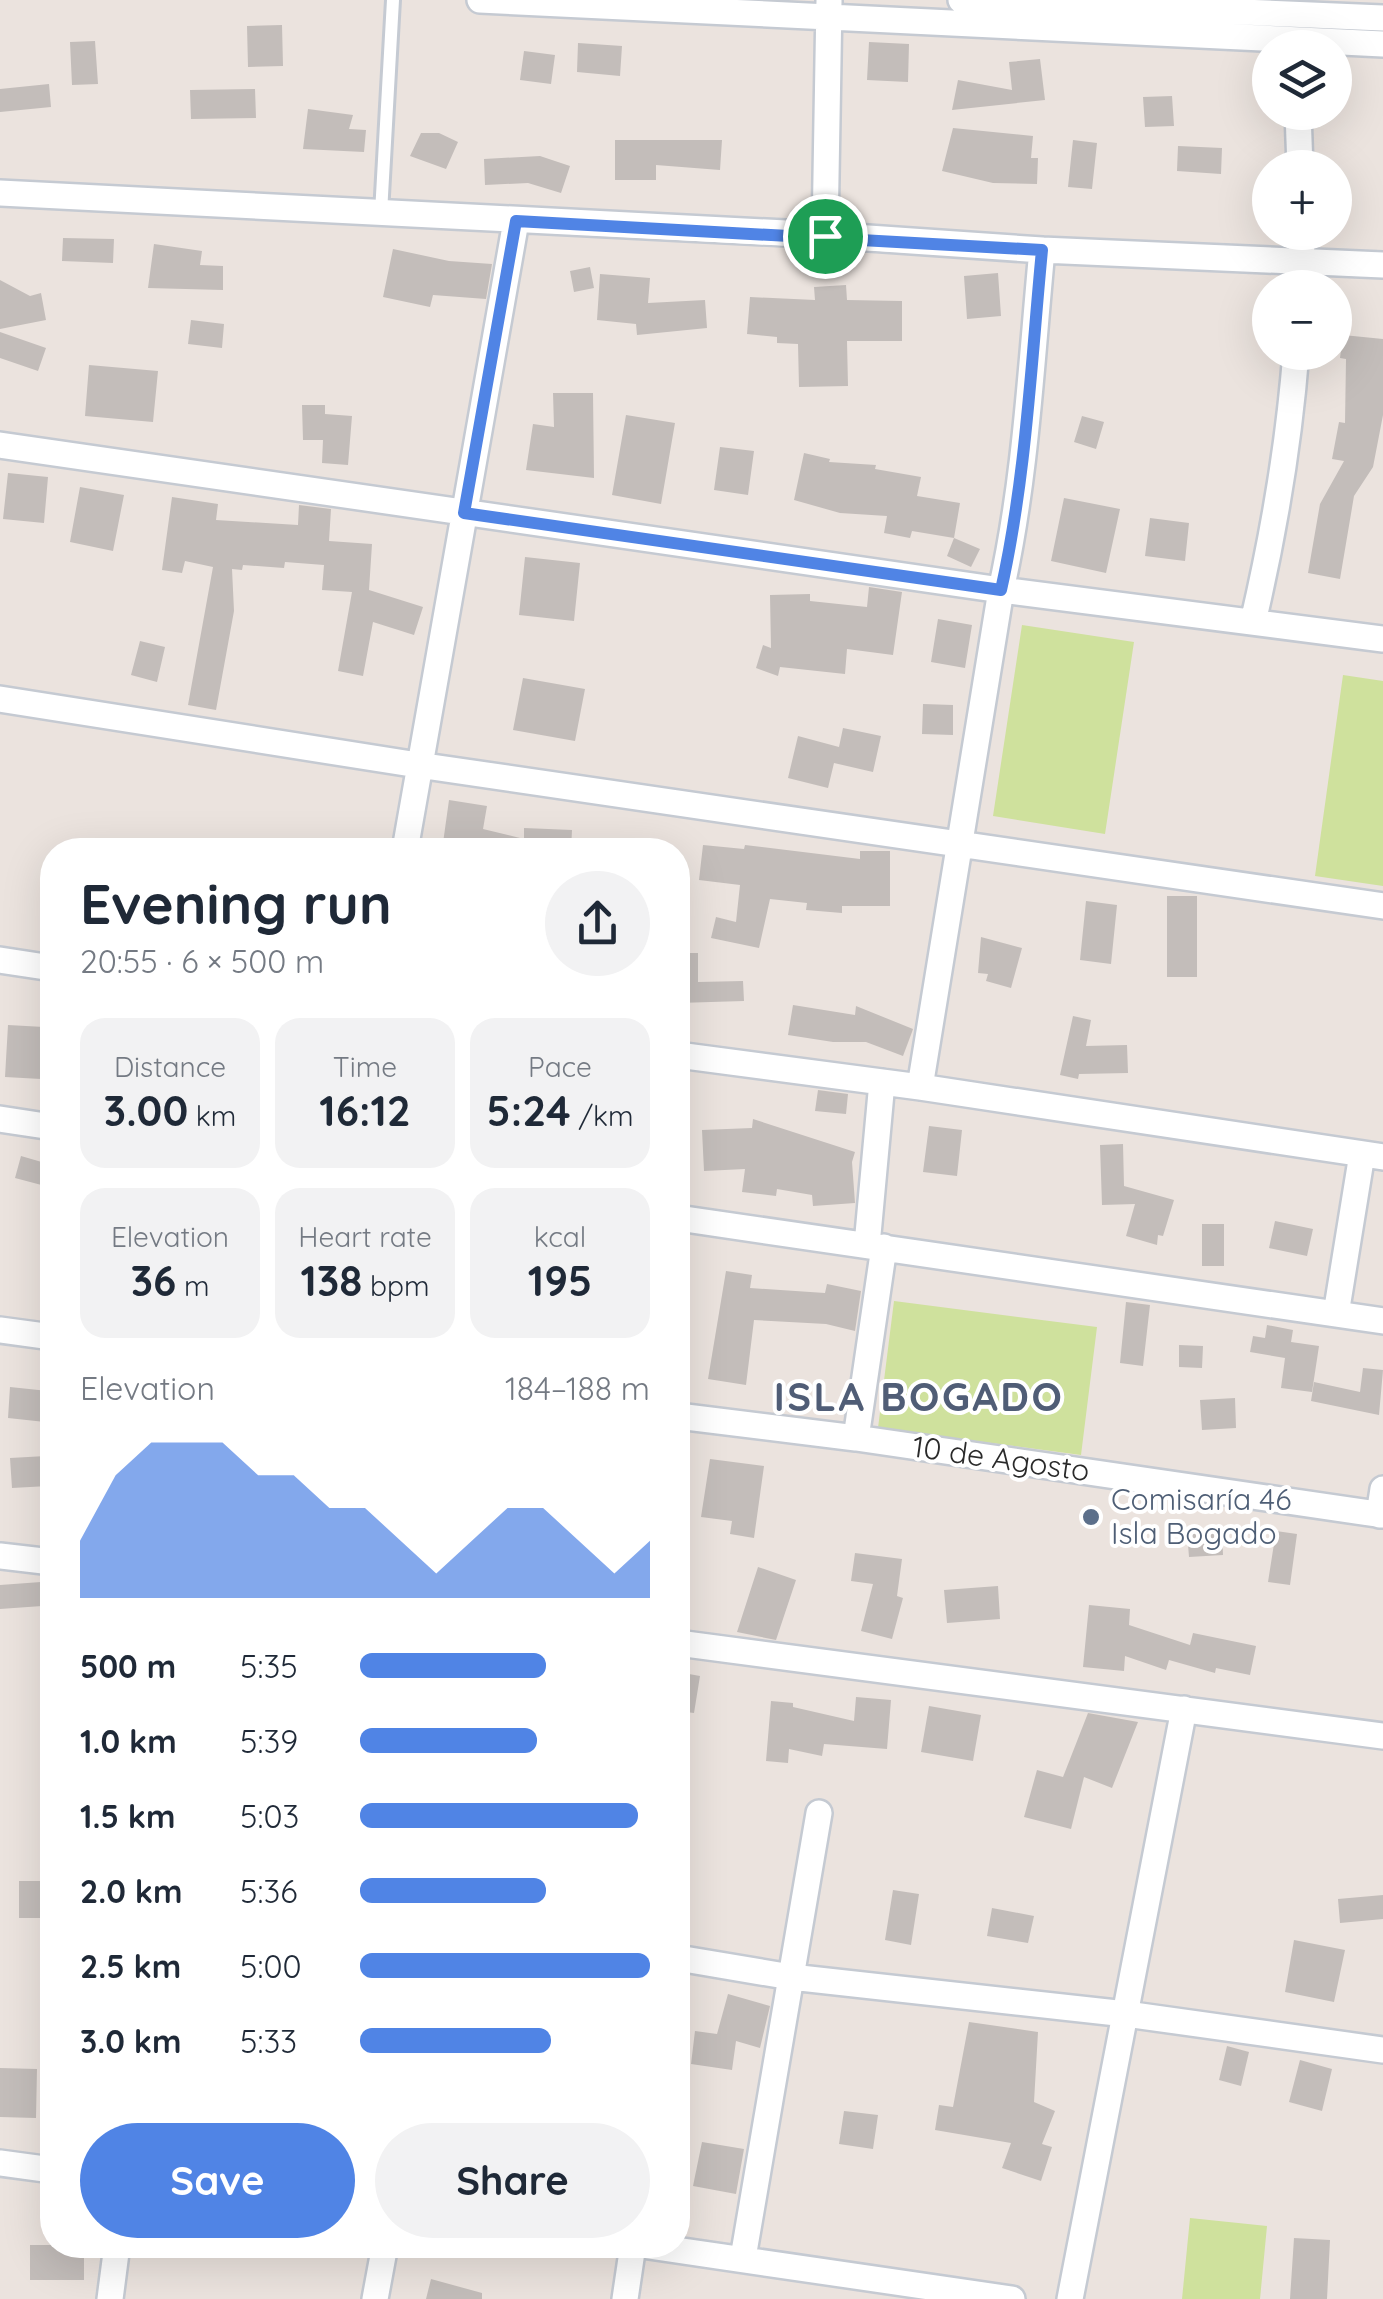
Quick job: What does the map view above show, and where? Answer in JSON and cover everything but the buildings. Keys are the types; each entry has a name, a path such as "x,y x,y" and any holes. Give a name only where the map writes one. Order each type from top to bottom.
{"street":[{"path":"480,0 828,9 1294,6 1383,18"},
{"path":"962,0 1252,38"},
{"path":"825,236 828,9"},
{"path":"1352,44 1383,44"},
{"path":"0,193 1042,250 1383,264"},
{"path":"407,838 516,221"},
{"path":"920,1087 1001,590 1015,526 1025,455 1042,250"},
{"path":"1302,270 1303,250"},
{"path":"1254,622 1288,450 1295,370"},
{"path":"0,445 1001,590 1383,639"},
{"path":"0,699 418,765 1383,906"},
{"path":"0,960 40,966"},
{"path":"690,1056 1373,1155 1336,1314"},
{"path":"856,1438 875,1246 882,1082"},
{"path":"0,1119 40,1125"},
{"path":"690,1220 1383,1322"},
{"path":"0,1330 40,1335"},
{"name":"10 de Agosto","path":"690,1417 1382,1506"},
{"path":"0,1556 40,1561"},
{"path":"690,1645 1383,1736"},
{"path":"1070,2299 1184,1709"},
{"path":"743,2258 820,1813"},
{"path":"690,1960 791,1977 1126,2014 1383,2050"},
{"path":"0,2163 40,2168"},
{"path":"690,2251 743,2258 891,2290 1012,2299"},
{"path":"110,2299 115,2258"},
{"path":"375,2299 383,2258"},
{"path":"625,2299 631,2258"}],"lane":[{"path":"381,214 393,0"}],"green space":[{"path":"1022,625 1134,642 1105,834 993,816"},
{"path":"1343,675 1383,681 1383,886 1315,876"},
{"path":"894,1301 1097,1327 1081,1455 878,1428"},
{"path":"1190,2218 1267,2226 1260,2299 1182,2299"}],"place":[{"name":"Comisaría 46 Isla Bogado","path":"1091,1517"}],"district":[{"name":"ISLA BOGADO","path":"919,1397"}],"route":[{"path":"516,221 825,236 1042,250 1025,455 1001,590 464,513 516,221"}]}
